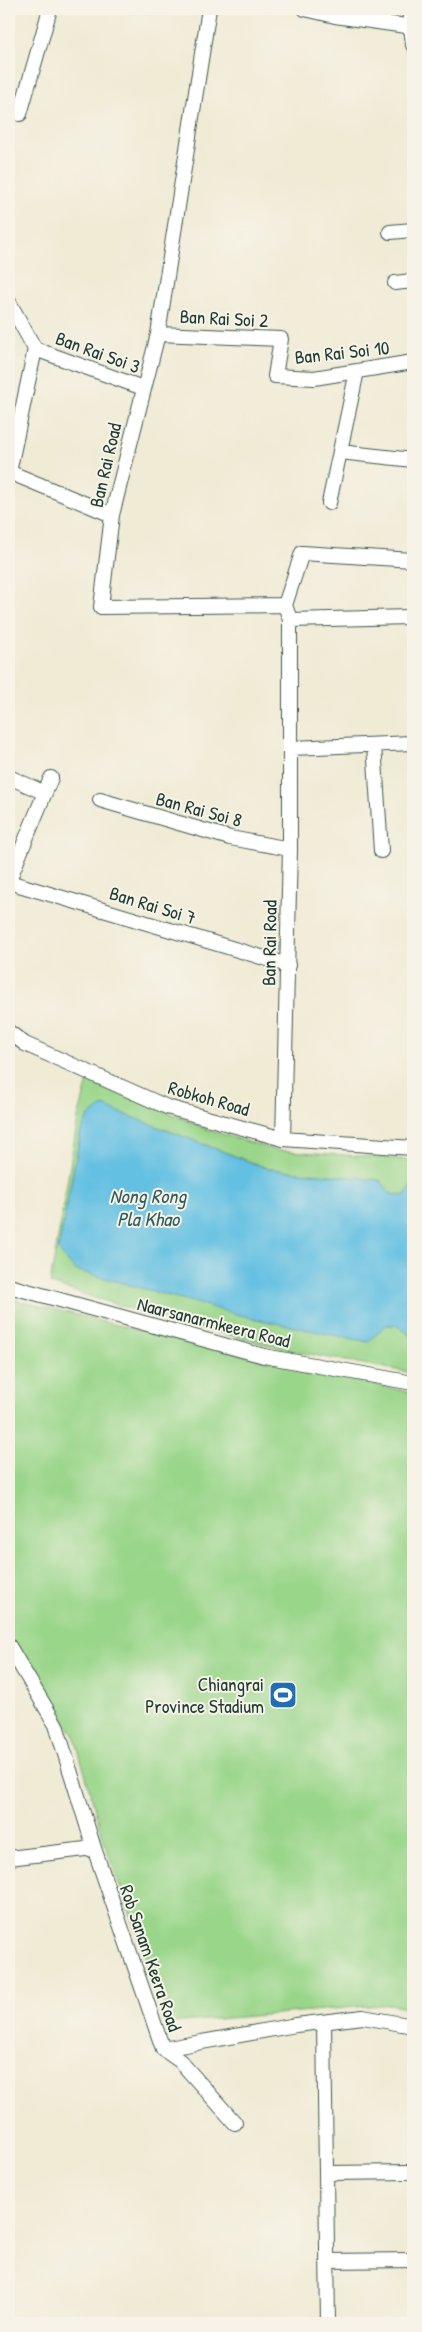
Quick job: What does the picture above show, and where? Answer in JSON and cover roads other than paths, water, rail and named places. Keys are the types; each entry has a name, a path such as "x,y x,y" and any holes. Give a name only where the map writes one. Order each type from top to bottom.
{"street":[{"path":"20,114 50,9"},
{"name":"Ban Rai Road","path":"209,9 158,334 112,515 101,607 285,605 290,620 291,748 284,1138"},
{"path":"305,9 335,16 412,27"},
{"path":"409,9 413,45"},
{"path":"390,232 413,230"},
{"path":"395,283 413,281"},
{"name":"Ban Rai Soi 3","path":"9,302 36,349 143,388"},
{"name":"Ban Rai Soi 2","path":"158,334 281,340 275,376"},
{"path":"36,349 9,472 112,515"},
{"name":"Ban Rai Soi 10","path":"275,376 314,378 413,362"},
{"path":"329,504 356,371"},
{"path":"340,452 413,460"},
{"path":"285,605 302,553 413,560"},
{"path":"290,620 410,617"},
{"path":"291,748 413,742"},
{"path":"374,745 381,851"},
{"path":"9,778 45,792"},
{"path":"9,881 51,778"},
{"name":"Ban Rai Soi 8","path":"100,800 230,838 290,848"},
{"name":"Ban Rai Soi 7","path":"9,881 288,965"},
{"name":"Robkoh Road","path":"9,1032 25,1044 167,1107 284,1138 413,1148"},
{"name":"Naarsanarmkeera Road","path":"9,1286 264,1356 413,1383"},
{"name":"Rob Sanam Keera Road","path":"9,1646 56,1725 94,1848 162,2049 296,2025 362,2017 413,2026"},
{"path":"9,1858 94,1848"},
{"path":"324,2022 328,2323"},
{"path":"162,2049 180,2061 235,2123"},
{"path":"326,2173 413,2172"},
{"path":"327,2261 413,2260"}],"water":[{"name":"Nong Rong Pla Khao","path":"103,1106 269,1169 380,1180 391,1194 404,1196 413,1184 413,1338 398,1325 386,1325 368,1342 251,1318 75,1270 58,1250 81,1131 88,1117"}],"place":[{"name":"Chiangrai Province Stadium","path":"283,1695"}]}
